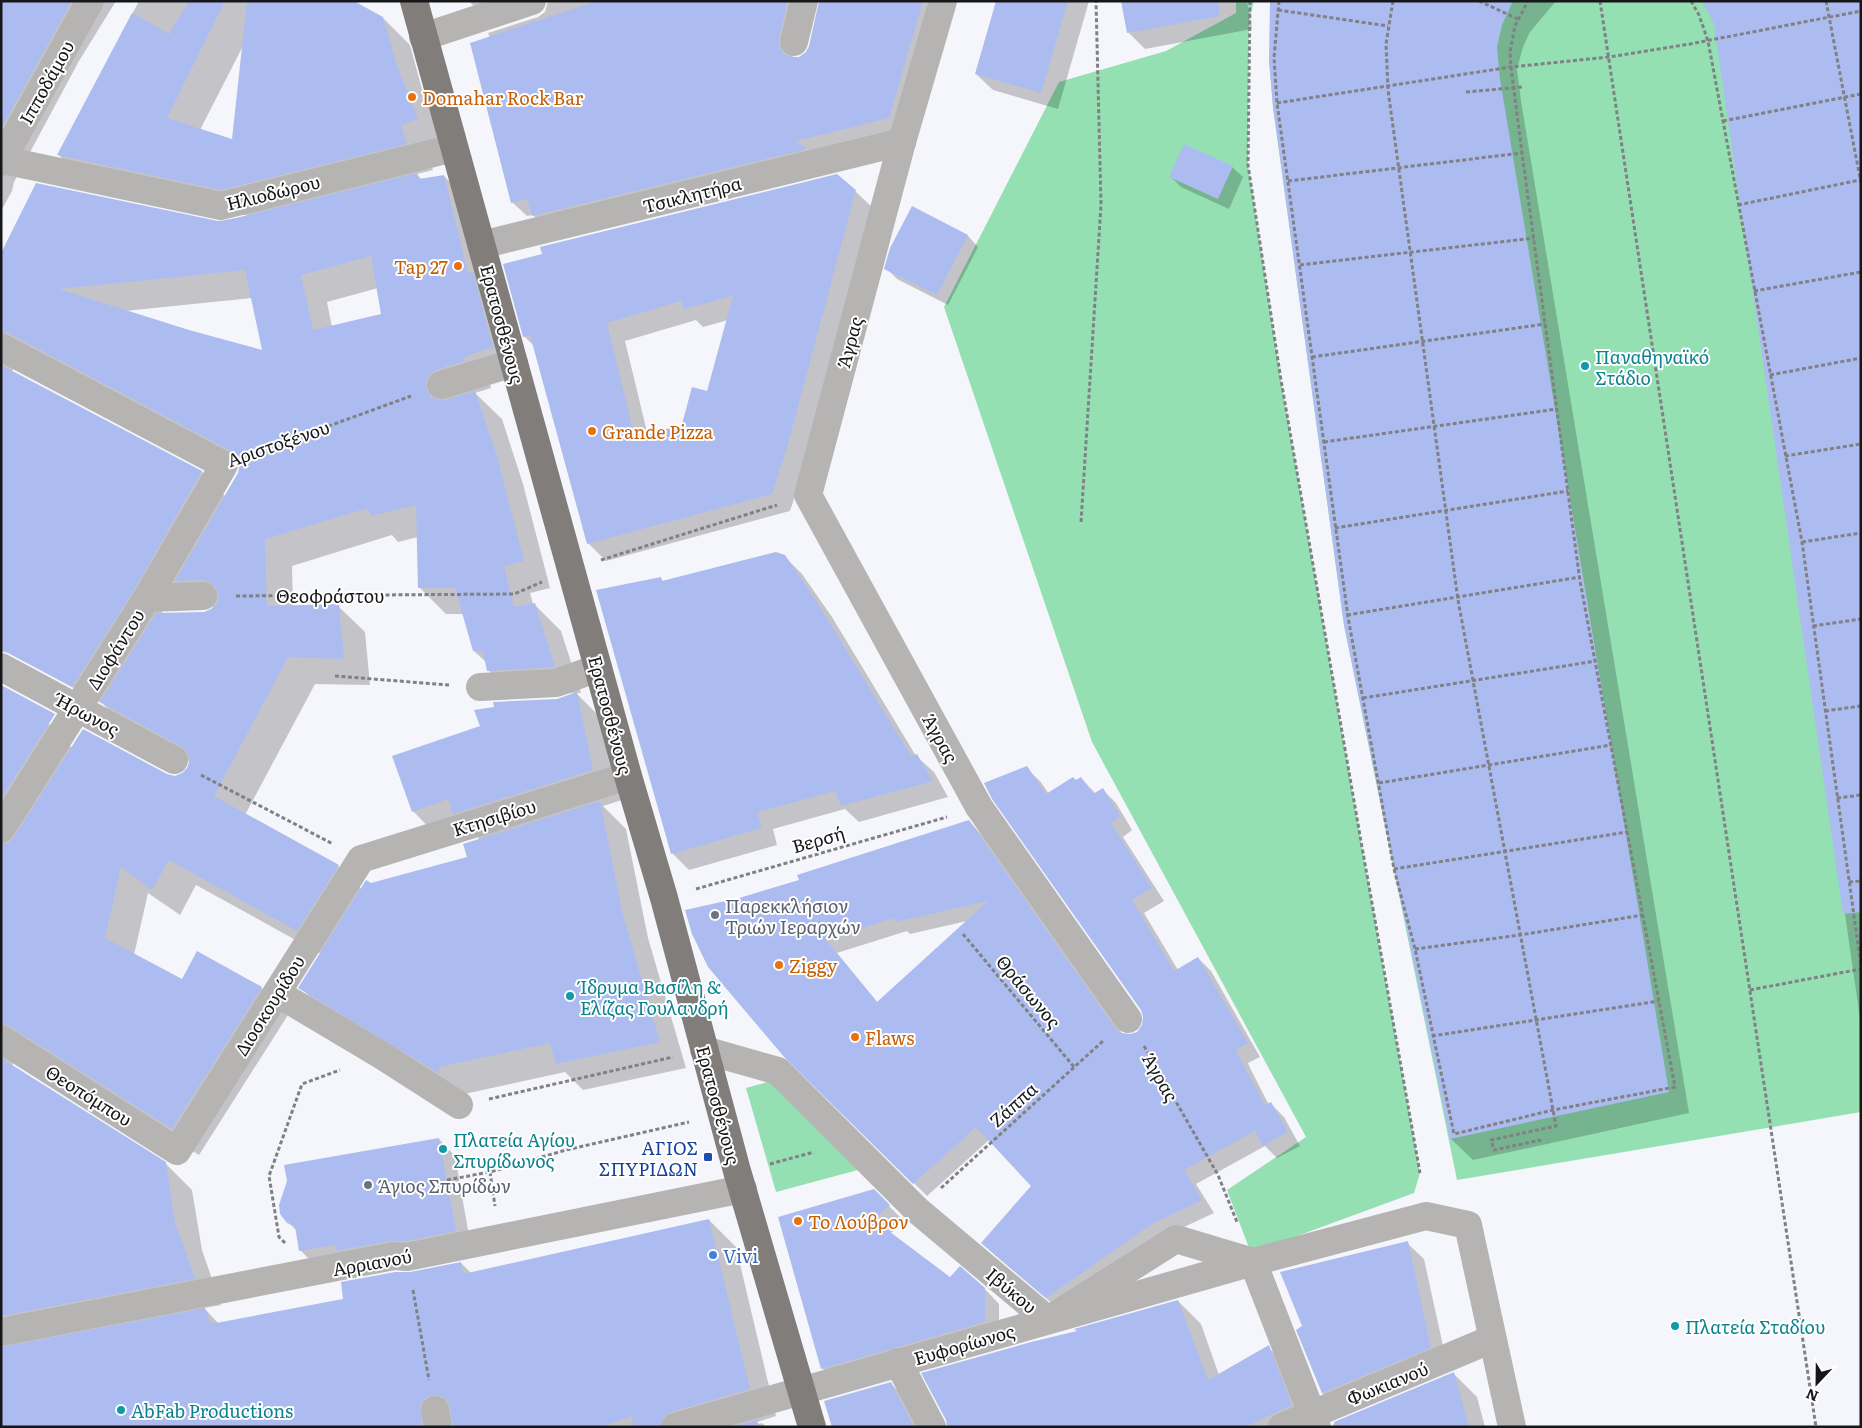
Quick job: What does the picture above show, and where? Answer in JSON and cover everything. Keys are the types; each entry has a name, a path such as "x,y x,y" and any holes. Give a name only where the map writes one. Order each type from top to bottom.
{"main road":[{"name":"Ερατοσθένους","path":"414,1 628,776 664,898 740,1180 812,1427"}],"street":[{"name":"Ιπποδάμου","path":"2,161 90,1"},
{"path":"423,37 532,1"},
{"path":"794,42 804,1"},
{"name":"Άγρας","path":"943,1 902,142 808,494 979,807 1128,1019"},
{"name":"Τσικλητήρα","path":"481,245 902,142"},
{"name":"Ηλιοδώρου","path":"2,161 221,206 454,148"},
{"name":"Αριστοξένου","path":"1,347 224,465"},
{"path":"441,385 514,363"},
{"name":"Διοφάντου","path":"1,829 78,709 224,465"},
{"path":"146,598 203,596"},
{"name":"Ήρωνος","path":"1,667 174,760"},
{"path":"480,687 556,683 598,668"},
{"name":"Κτησιβίου","path":"361,859 628,776"},
{"name":"Διοσκουρίδου","path":"177,1151 361,859"},
{"path":"277,992 460,1105"},
{"name":"Θεοπόμπου","path":"1,1039 177,1151"},
{"name":"Ιβύκου","path":"704,1050 778,1071 917,1210 1048,1320 1176,1239 1253,1262"},
{"name":"Αρριανού","path":"1,1332 394,1256 407,1256 740,1180"},
{"path":"1314,1420 1253,1262 1426,1216 1468,1225 1512,1427"},
{"name":"Ευφορίωνος","path":"675,1427 1253,1262"},
{"name":"Φωκιανού","path":"1282,1427 1314,1420 1492,1339"},
{"path":"898,1362 932,1427"}],"path":[{"path":"1081,522 1101,205 1096,1"},
{"path":"1250,1 1248,165 1283,389 1363,856 1420,1173"},
{"path":"1279,1 1274,58 1277,103 1347,615 1394,869 1415,949 1454,1134 1553,1110 1675,1088 1580,577 1545,324 1511,68 1511,46 1518,19 1528,1"},
{"path":"1393,1 1388,26 1386,59 1388,86 1457,597 1556,1126 1491,1140 1494,1150 1541,1140"},
{"path":"1479,1 1518,19"},
{"path":"1600,1 1816,1427"},
{"path":"1691,1 1704,26 1707,40 1802,542 1861,967 1750,990"},
{"path":"1738,205 1861,181 1826,1"},
{"path":"1278,10 1388,26"},
{"path":"1277,103 1511,68 1609,57 1690,44 1861,10"},
{"path":"1466,92 1522,86"},
{"path":"1722,120 1861,94"},
{"path":"1288,181 1522,153"},
{"path":"1300,265 1534,238"},
{"path":"1754,291 1861,272"},
{"path":"1312,357 1545,324"},
{"path":"1770,375 1861,358"},
{"name":"Αριστοξένου","path":"224,465 441,385"},
{"path":"1324,442 1557,408"},
{"path":"1785,456 1861,444"},
{"path":"1335,528 1568,491"},
{"path":"656,542 760,511"},
{"path":"1802,542 1861,533"},
{"path":"1347,615 1580,577"},
{"name":"Θεοφράστου","path":"203,596 514,594"},
{"path":"1813,626 1861,619"},
{"path":"1363,698 1596,661"},
{"path":"336,676 480,687"},
{"path":"1825,711 1861,706"},
{"path":"1379,783 1611,745"},
{"path":"174,760 361,859"},
{"path":"1837,798 1861,794"},
{"name":"Βερσή","path":"664,898 979,807"},
{"path":"1394,869 1627,832"},
{"path":"1849,882 1861,881"},
{"path":"1415,949 1520,935 1643,915"},
{"name":"Θράσωνος","path":"963,934 1074,1067"},
{"path":"1432,1036 1659,1001"},
{"name":"Ζάππα","path":"917,1210 1128,1019"},
{"name":"Άγρας","path":"1128,1019 1218,1175 1253,1262"},
{"path":"460,1105 704,1050"},
{"path":"302,1084 269,1176 279,1237 317,1271"},
{"path":"447,1180 490,1172 566,1150 722,1115"},
{"path":"740,1180 816,1152"},
{"path":"407,1256 437,1418"}],"green space":[{"path":"1236,1 1254,1 1249,20 1248,165 1281,380 1420,1173 1414,1193 1251,1253 1227,1190 1306,1137 1092,742 944,307 1059,82 1166,51 1236,13"},
{"name":"Παναθηναϊκό Στάδιο","path":"1274,1 1861,1 1861,1112 1457,1180 1344,625 1273,107 1269,60"},
{"path":"775,1080 869,1167 776,1192 746,1088"}],"building":[{"path":"1,1 72,1 1,129"},
{"path":"189,1 225,1 167,118 232,139 247,1 354,1 383,17 397,65 418,119 401,125 407,144 221,190 57,155 132,13 169,34"},
{"path":"597,1 788,1 779,38 779,46 784,54 791,57 799,57 806,52 809,46 819,1 923,1 889,118 796,141 807,149 532,216 527,199 511,203 470,43"},
{"path":"996,1 1068,1 1041,93 975,74"},
{"path":"1121,1 1218,1 1220,16 1127,33"},
{"path":"1270,1 1513,1 1502,25 1497,47 1500,79 1669,1092 1450,1139 1344,625 1273,107 1269,60"},
{"path":"1702,1 1861,1 1861,912 1843,914 1714,24"},
{"path":"1184,144 1233,166 1218,199 1169,177"},
{"path":"417,173 419,179 444,175 468,273 473,272 493,347 464,357 465,361 436,370 430,374 426,381 426,389 431,397 438,400 446,400 475,391 497,456 524,561 504,566 514,607 535,603 555,667 487,671 483,652 473,651 455,588 418,588 416,505 371,516 368,508 265,539 267,606 339,604 344,659 288,657 214,796 339,865 297,931 169,860 152,890 121,867 105,938 182,979 197,951 262,987 172,1129 9,1026 1,1023 1,844 9,843 14,837 83,729 167,774 175,776 187,768 190,759 182,747 100,702 156,613 204,612 217,604 219,596 216,588 210,582 202,580 175,581 238,473 240,464 237,456 231,451 8,333 1,332 1,253 36,183 224,221","holes":["371,256 381,314 313,330 301,275","245,270 262,350 189,330 59,289"]},
{"path":"837,174 856,190 788,444 772,494 587,544 530,335 523,337 503,264 542,254 540,247","holes":["733,296 707,391 692,387 682,424 635,439 607,323 681,301 684,309"]},
{"path":"912,206 968,235 937,295 884,269 890,248"},
{"path":"1,365 202,471 134,590 72,687 1,651"},
{"path":"776,552 785,555 815,599 911,756 917,754 933,781 841,806 835,791 757,812 762,828 671,854 596,590 661,577 662,581"},
{"path":"1,685 55,714 1,799"},
{"path":"577,692 593,770 453,814 448,799 412,812 392,756 480,726 474,710 494,707 493,702 557,699"},
{"path":"1027,766 1046,794 1073,777 1076,780 1081,777 1093,794 1103,788 1120,816 1111,823 1152,888 1132,900 1174,971 1198,957 1248,1043 1236,1050 1238,1055 1265,1105 1271,1102 1288,1132 1263,1146 1255,1131 1184,1170 1202,1200 1152,1224 1046,1298 981,1243 1031,1186 976,1127 913,1184 785,1058 708,967 692,934 685,910 739,898 799,880 797,875 969,820 1115,1028 1122,1033 1130,1034 1137,1032 1142,1025 1143,1017 1141,1010 992,799 984,783","holes":["988,901 877,1002 826,940 894,918 895,922"]},
{"path":"600,801 622,911 660,1042 556,1064 550,1043 439,1067 440,1074 298,988 366,880 371,883 467,857 463,844"},
{"path":"1,1058 166,1162 175,1222 195,1279 1,1316"},
{"name":"Άγιος Σπυρίδων","path":"439,1138 456,1231 406,1241 391,1241 336,1251 335,1245 299,1251 295,1226 287,1223 280,1214 279,1205 287,1181 284,1165"},
{"path":"874,1189 890,1205 874,1220 950,1277 960,1266 985,1288 985,1322 821,1369 778,1217"},
{"path":"709,1219 750,1389 671,1412 663,1417 660,1427 633,1427 632,1416 600,1427 453,1427 447,1400 441,1396 433,1395 425,1398 420,1405 422,1427 1,1427 1,1347 205,1308 211,1324 343,1299 341,1282 461,1262 463,1274"},
{"path":"1408,1241 1431,1348 1322,1393 1296,1330 1302,1326 1280,1272"},
{"path":"1178,1300 1208,1380 1269,1345 1292,1405 1245,1427 947,1427 946,1420 921,1373 1077,1331 1074,1329"},
{"path":"1454,1372 1469,1427 1337,1427 1334,1422"},
{"path":"891,1382 914,1427 832,1427 824,1401"},
{"path":"757,1420 758,1427 733,1427"}],"place":[{"name":"Domahar Rock Bar","path":"412,97"},
{"name":"Tap 27","path":"458,266"},
{"name":"Παναθηναϊκό Στάδιο","path":"1585,366"},
{"name":"Grande Pizza","path":"592,431"},
{"name":"Παρεκκλήσιον Τριών Ιεραρχών","path":"715,915"},
{"name":"Ziggy","path":"779,965"},
{"name":"Ίδρυμα Βασίλη & Ελίζας Γουλανδρή","path":"570,996"},
{"name":"Flaws","path":"855,1037"},
{"name":"Πλατεία Αγίου Σπυρίδωνος","path":"443,1149"},
{"name":"ΑΓΙΟΣ ΣΠΥΡΙΔΩΝ","path":"708,1157"},
{"name":"Άγιος Σπυρίδων","path":"368,1185"},
{"name":"Το Λούβρον","path":"798,1221"},
{"name":"Vivi","path":"713,1255"},
{"name":"Πλατεία Σταδίου","path":"1675,1326"},
{"name":"AbFab Productions","path":"121,1410"}]}
